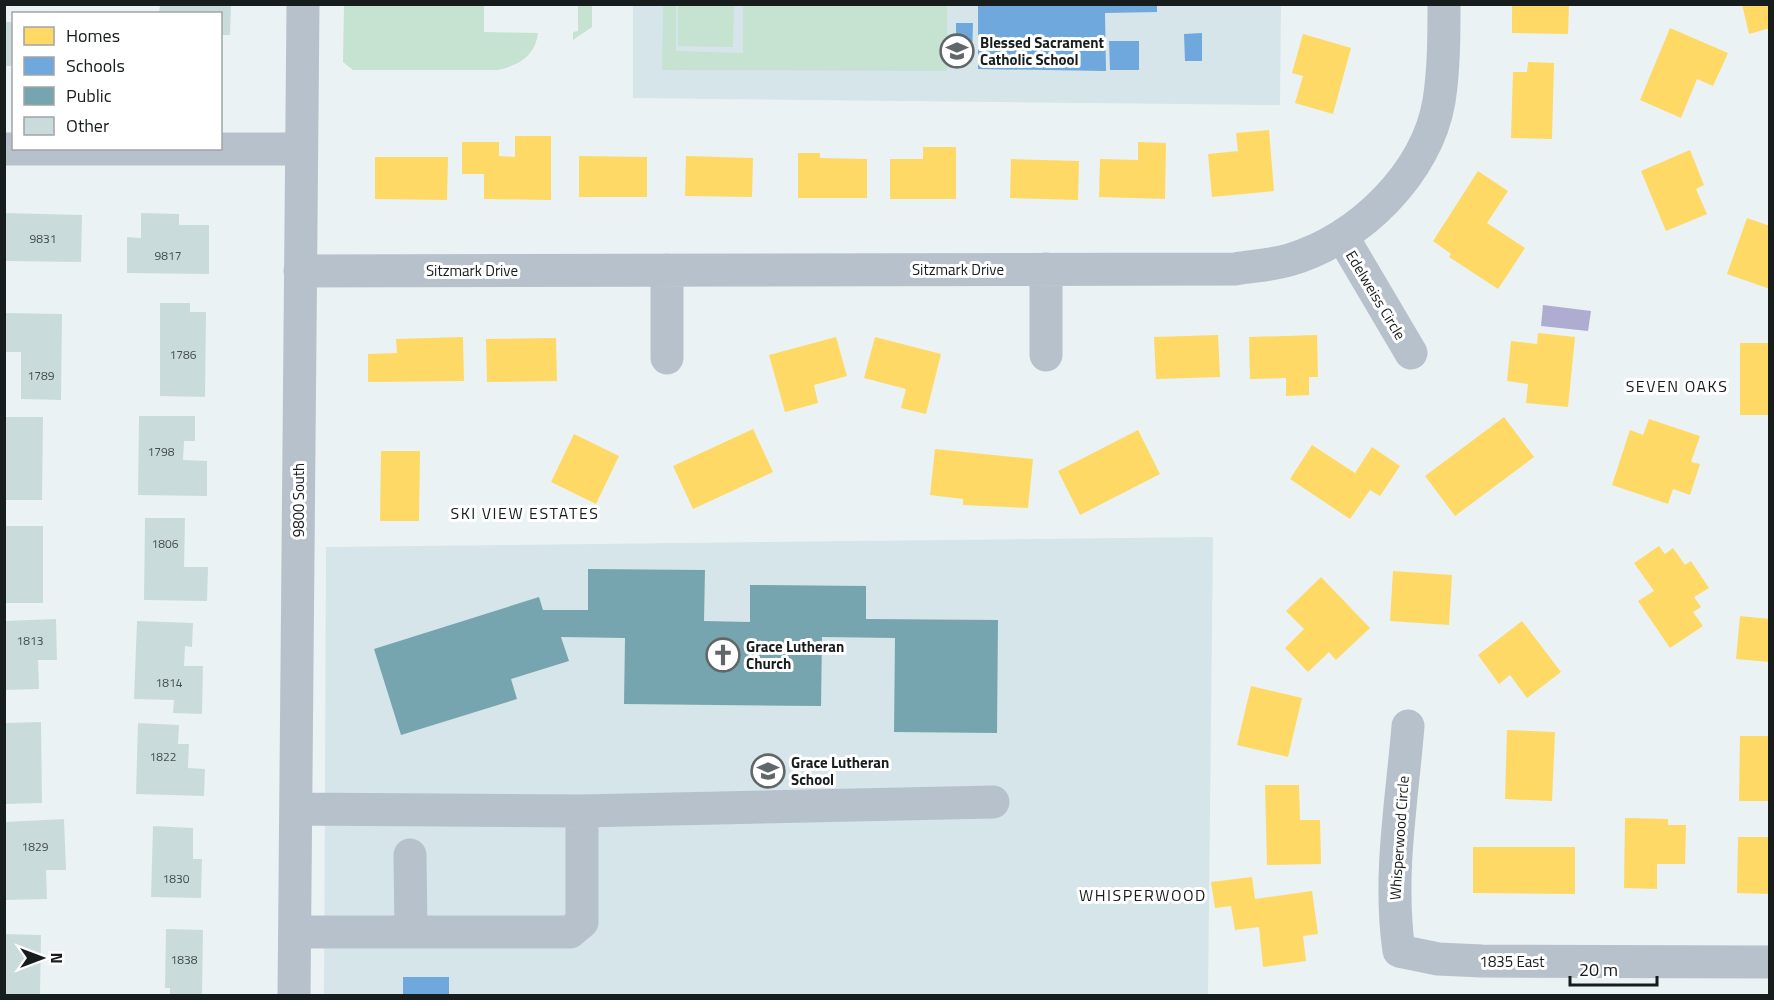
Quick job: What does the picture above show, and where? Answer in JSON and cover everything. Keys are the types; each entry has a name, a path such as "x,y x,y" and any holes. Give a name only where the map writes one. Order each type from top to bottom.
{"street":[{"name":"9800 South","path":"294,996 303,4"},
{"name":"Sitzmark Drive","path":"300,271 1235,269 1290,260 1342,236 1387,201 1420,155 1439,102 1444,48 1444,4"},
{"path":"222,149 301,149"},
{"name":"Edelweiss Circle","path":"1342,236 1411,353"},
{"path":"1046,269 1046,355"},
{"path":"667,270 667,358"},
{"name":"Whisperwood Circle","path":"1399,951 1394,916 1394,875 1408,726"},
{"path":"296,809 582,811 993,802"},
{"path":"295,932 570,932 582,922 582,811"},
{"path":"410,855 411,932"},
{"name":"1835 East","path":"1399,951 1438,959 1482,961 1770,962"}],"shaded area":[{"name":"Blessed Sacrament Catholic School","path":"633,5 1281,5 1280,105 633,98"},
{"path":"1543,305 1591,311 1588,331 1541,326"},
{"name":"Grace Lutheran School","path":"1213,537 1208,995 324,996 326,547"}],"green space":[{"path":"344,5 484,5 484,32 538,33 533,48 525,58 498,70 353,70 343,62"},
{"path":"578,5 592,5 592,27 573,40 573,32 578,31"},
{"path":"663,5 676,5 676,51 743,53 743,5 947,5 947,71 662,70"},
{"path":"678,5 734,5 733,47 678,46"}],"building: Homes":[{"path":"1512,4 1569,4 1568,34 1512,33"},
{"path":"1742,4 1770,4 1770,28 1749,34"},
{"path":"1670,28 1728,53 1713,86 1697,79 1681,118 1640,100"},
{"path":"1303,34 1351,48 1333,114 1295,103 1303,76 1292,73"},
{"path":"1528,62 1554,63 1552,139 1511,138 1513,72 1527,72"},
{"path":"1269,130 1274,191 1212,197 1208,154 1238,151 1236,133"},
{"path":"515,136 551,136 551,200 484,199 484,174 462,174 462,142 499,142 499,156 515,157"},
{"path":"1138,142 1166,143 1165,199 1099,197 1100,159 1138,160"},
{"path":"923,147 956,147 956,199 890,199 890,159 923,159"},
{"path":"1690,150 1704,185 1696,189 1707,214 1666,231 1641,171"},
{"path":"798,153 820,153 820,158 867,159 867,198 798,198"},
{"path":"579,156 647,157 647,197 579,197"},
{"path":"686,156 753,158 752,197 685,196"},
{"path":"375,157 448,157 447,200 375,199"},
{"path":"1011,159 1079,161 1078,200 1010,198"},
{"path":"1478,171 1508,191 1487,223 1525,248 1498,289 1449,257 1451,254 1433,241"},
{"path":"1747,218 1770,226 1770,289 1727,274"},
{"path":"1538,333 1575,337 1568,407 1526,403 1528,384 1507,381 1511,341 1537,344"},
{"path":"1218,335 1220,377 1156,379 1154,337"},
{"path":"1317,335 1318,377 1309,377 1309,395 1286,396 1286,378 1250,379 1249,337"},
{"path":"463,337 464,381 368,382 368,354 397,353 396,339"},
{"path":"836,337 847,376 814,385 818,403 785,412 769,355"},
{"path":"875,337 941,354 926,414 901,408 906,389 864,378"},
{"path":"556,338 557,381 487,382 486,339"},
{"path":"1740,343 1770,343 1770,415 1740,415"},
{"path":"1504,417 1534,457 1455,516 1425,476"},
{"path":"1649,419 1700,436 1691,462 1700,464 1690,495 1673,489 1668,504 1612,485 1630,430 1643,435"},
{"path":"753,429 773,472 693,509 673,466"},
{"path":"1138,430 1160,474 1080,515 1058,471"},
{"path":"574,434 619,456 596,504 551,482"},
{"path":"1312,445 1355,473 1372,447 1400,466 1380,496 1370,490 1350,519 1290,479"},
{"path":"935,449 1033,459 1028,508 963,505 963,499 930,495"},
{"path":"381,451 420,451 419,521 380,521"},
{"path":"1659,546 1665,554 1673,548 1685,565 1691,561 1709,588 1694,597 1701,607 1693,612 1703,626 1670,648 1638,601 1654,591 1634,563"},
{"path":"1393,571 1452,575 1449,625 1390,621"},
{"path":"1321,577 1370,628 1336,660 1329,652 1308,672 1285,648 1304,629 1286,611"},
{"path":"1740,616 1770,619 1770,662 1736,659"},
{"path":"1522,621 1561,672 1527,698 1510,675 1499,684 1478,655"},
{"path":"1251,686 1302,698 1288,757 1237,745"},
{"path":"1507,730 1555,732 1552,801 1505,799"},
{"path":"1740,736 1770,736 1770,801 1739,801"},
{"path":"1265,785 1299,785 1300,820 1320,820 1321,864 1267,865"},
{"path":"1625,818 1668,819 1668,825 1686,825 1685,864 1657,864 1657,889 1624,888"},
{"path":"1738,837 1770,837 1770,894 1737,893"},
{"path":"1473,847 1575,847 1575,894 1473,893"},
{"path":"1252,877 1255,899 1312,891 1318,934 1303,936 1306,961 1263,967 1259,927 1235,930 1231,906 1215,908 1211,882"}],"building: Schools":[{"path":"978,4 1157,4 1157,12 1105,13 1106,71 978,69"},
{"path":"956,23 973,23 972,59 956,59"},
{"path":"1202,33 1202,61 1185,61 1184,34"},
{"path":"1109,41 1139,41 1139,70 1110,70"},
{"path":"403,977 449,977 449,996 403,996"}],"building: Public":[{"name":"Grace Lutheran Church","path":"588,569 705,570 704,621 750,622 750,585 866,586 866,619 998,620 997,733 894,732 895,638 822,637 821,706 624,704 625,638 561,637 569,661 511,679 517,699 401,735 374,649 539,597 543,610 588,610"}],"building: Other":[{"path":"160,4 231,4 230,35 222,35 222,12 159,12"},
{"path":"4,22 12,22 12,66 4,66"},
{"path":"4,213 82,215 81,262 4,261"},
{"path":"141,213 179,214 179,225 209,225 209,274 127,273 127,237 141,238"},
{"path":"160,303 190,303 190,312 206,312 205,397 160,396"},
{"path":"4,313 62,314 61,400 21,399 21,352 4,352"},
{"path":"139,416 195,416 195,441 184,441 183,460 207,461 207,496 138,495"},
{"path":"4,417 43,417 42,500 4,500"},
{"path":"145,518 185,518 184,567 208,567 207,601 144,600"},
{"path":"4,526 43,526 43,603 4,603"},
{"path":"56,619 57,660 38,660 39,689 4,690 4,621"},
{"path":"137,621 193,623 192,647 185,646 184,666 203,666 202,714 173,713 174,700 134,699"},
{"path":"41,722 42,803 5,804 5,723"},
{"path":"138,723 179,725 178,744 189,744 188,768 205,769 204,796 136,794"},
{"path":"64,819 66,870 46,870 47,899 4,900 4,822"},
{"path":"153,826 193,828 193,859 202,859 201,898 151,897"},
{"path":"166,929 203,930 202,996 170,996 170,988 165,988"},
{"path":"4,934 41,935 40,996 4,996"}],"place":[{"name":"Blessed Sacrament Catholic School","path":"957,51"},
{"name":"Grace Lutheran Church","path":"723,655"},
{"name":"Grace Lutheran School","path":"768,771"}],"district":[{"name":"SEVEN OAKS","path":"1677,386"},
{"name":"SKI VIEW ESTATES","path":"525,513"},
{"name":"WHISPERWOOD","path":"1143,895"}]}
